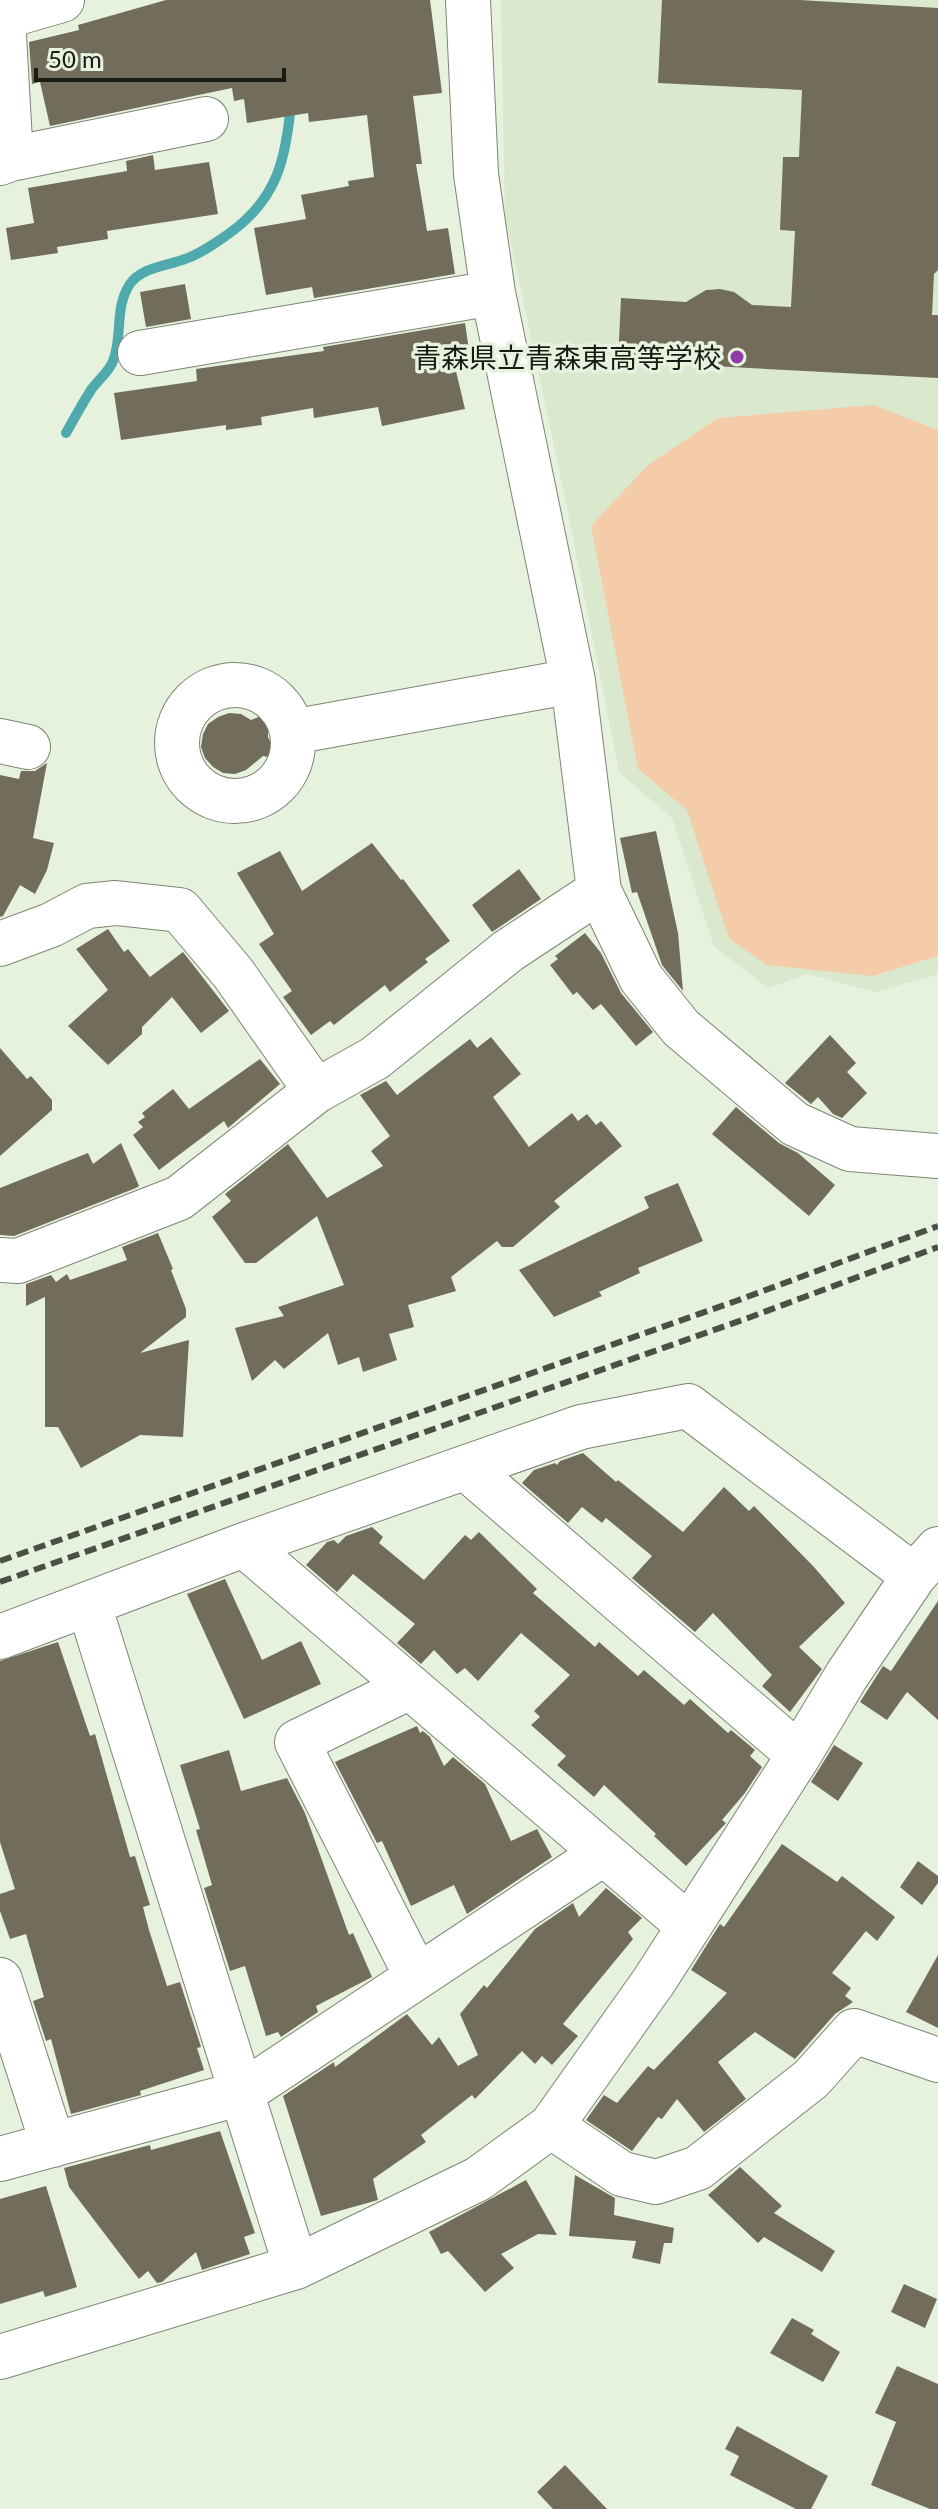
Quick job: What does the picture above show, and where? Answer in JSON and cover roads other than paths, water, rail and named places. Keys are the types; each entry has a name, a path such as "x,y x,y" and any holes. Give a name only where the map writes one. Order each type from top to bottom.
{"street":[{"path":"62,0 3,9 6,161 206,119"},
{"path":"468,0 476,174 493,293 573,681 599,891 641,978 681,1028 795,1124 850,1149 938,1156"},
{"path":"140,353 493,293"},
{"path":"292,732 573,681"},
{"path":"0,1260 18,1261 179,1198 316,1091 375,1058 508,951 599,891"},
{"path":"0,944 87,906 116,903 180,910 233,973 316,1091"},
{"path":"0,963 42,928"},
{"path":"0,1637 244,1545 581,1427 688,1406 926,1563 847,1675 689,1926 551,2126 478,2179 296,2267 0,2357"},
{"path":"466,1468 799,1755"},
{"path":"244,1545 689,1926"},
{"path":"89,1605 296,2267"},
{"path":"410,1687 297,1742 417,1977"},
{"path":"0,2159 242,2093 604,1853"},
{"path":"0,1980 53,2145"},
{"path":"551,2126 622,2174 656,2182 698,2168 811,2079 854,2031 938,2060"}],"waterway":[{"path":"66,433 91,390 113,361 122,302 135,278 148,270 191,257 212,245 244,222 268,193 282,161 291,103"}],"railway":[{"path":"0,1561 736,1301 938,1226"},
{"path":"0,1582 748,1318 938,1247"}],"place":[{"name":"青森県立青森東高等学校","path":"737,357"}]}
